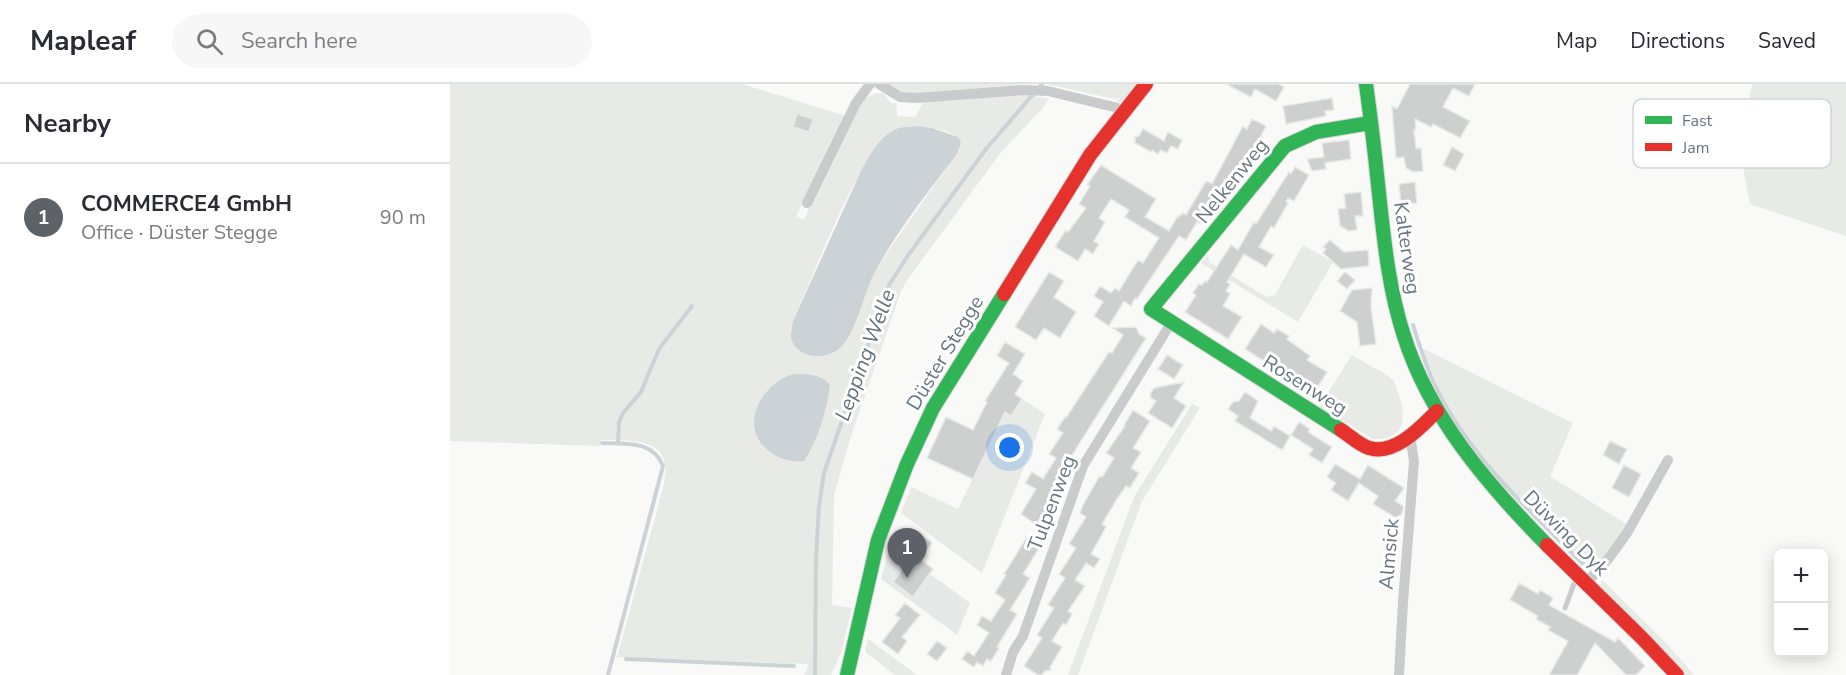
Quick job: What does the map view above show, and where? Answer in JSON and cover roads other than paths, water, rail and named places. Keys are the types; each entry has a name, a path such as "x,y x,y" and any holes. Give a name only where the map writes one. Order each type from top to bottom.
{"street":[{"path":"807,203 856,103 870,84"},
{"path":"879,84 900,97 1023,90 1048,91 1126,110"},
{"name":"Düster Stegge","path":"847,675 878,540 907,464 933,408 1090,154 1146,84"},
{"name":"Kalterweg","path":"1366,84 1389,272 1399,320 1416,371 1437,411"},
{"name":"Nelkenweg","path":"1151,309 1285,146 1304,135 1322,130 1370,123"},
{"name":"Rosenweg","path":"1151,309 1369,448 1383,449 1397,445 1437,411"},
{"name":"Tulpenweg","path":"1006,675 1013,652 1023,636 1083,466 1171,323"},
{"name":"Düwing Dyk","path":"1437,411 1456,440 1497,489 1583,579 1642,636 1677,675"},
{"name":"Almsick","path":"1399,675 1414,461 1410,436"},
{"path":"1583,579 1609,558 1627,533 1668,460"}],"lane":[{"path":"1565,608 1574,584 1583,579"}],"waterway":[{"name":"Lepping Welle","path":"815,675 816,557 819,506 824,473 889,285 986,149 1042,84"},
{"path":"618,444 619,422 623,413 641,392 659,349 692,306"},
{"path":"1413,325 1435,385 1469,441 1504,484 1583,564"},
{"path":"602,443 638,445 646,448 653,452 663,466 608,675"},
{"path":"626,659 794,666"}],"place":[{"name":"COMMERCE4 GmbH","path":"907,578"}]}
